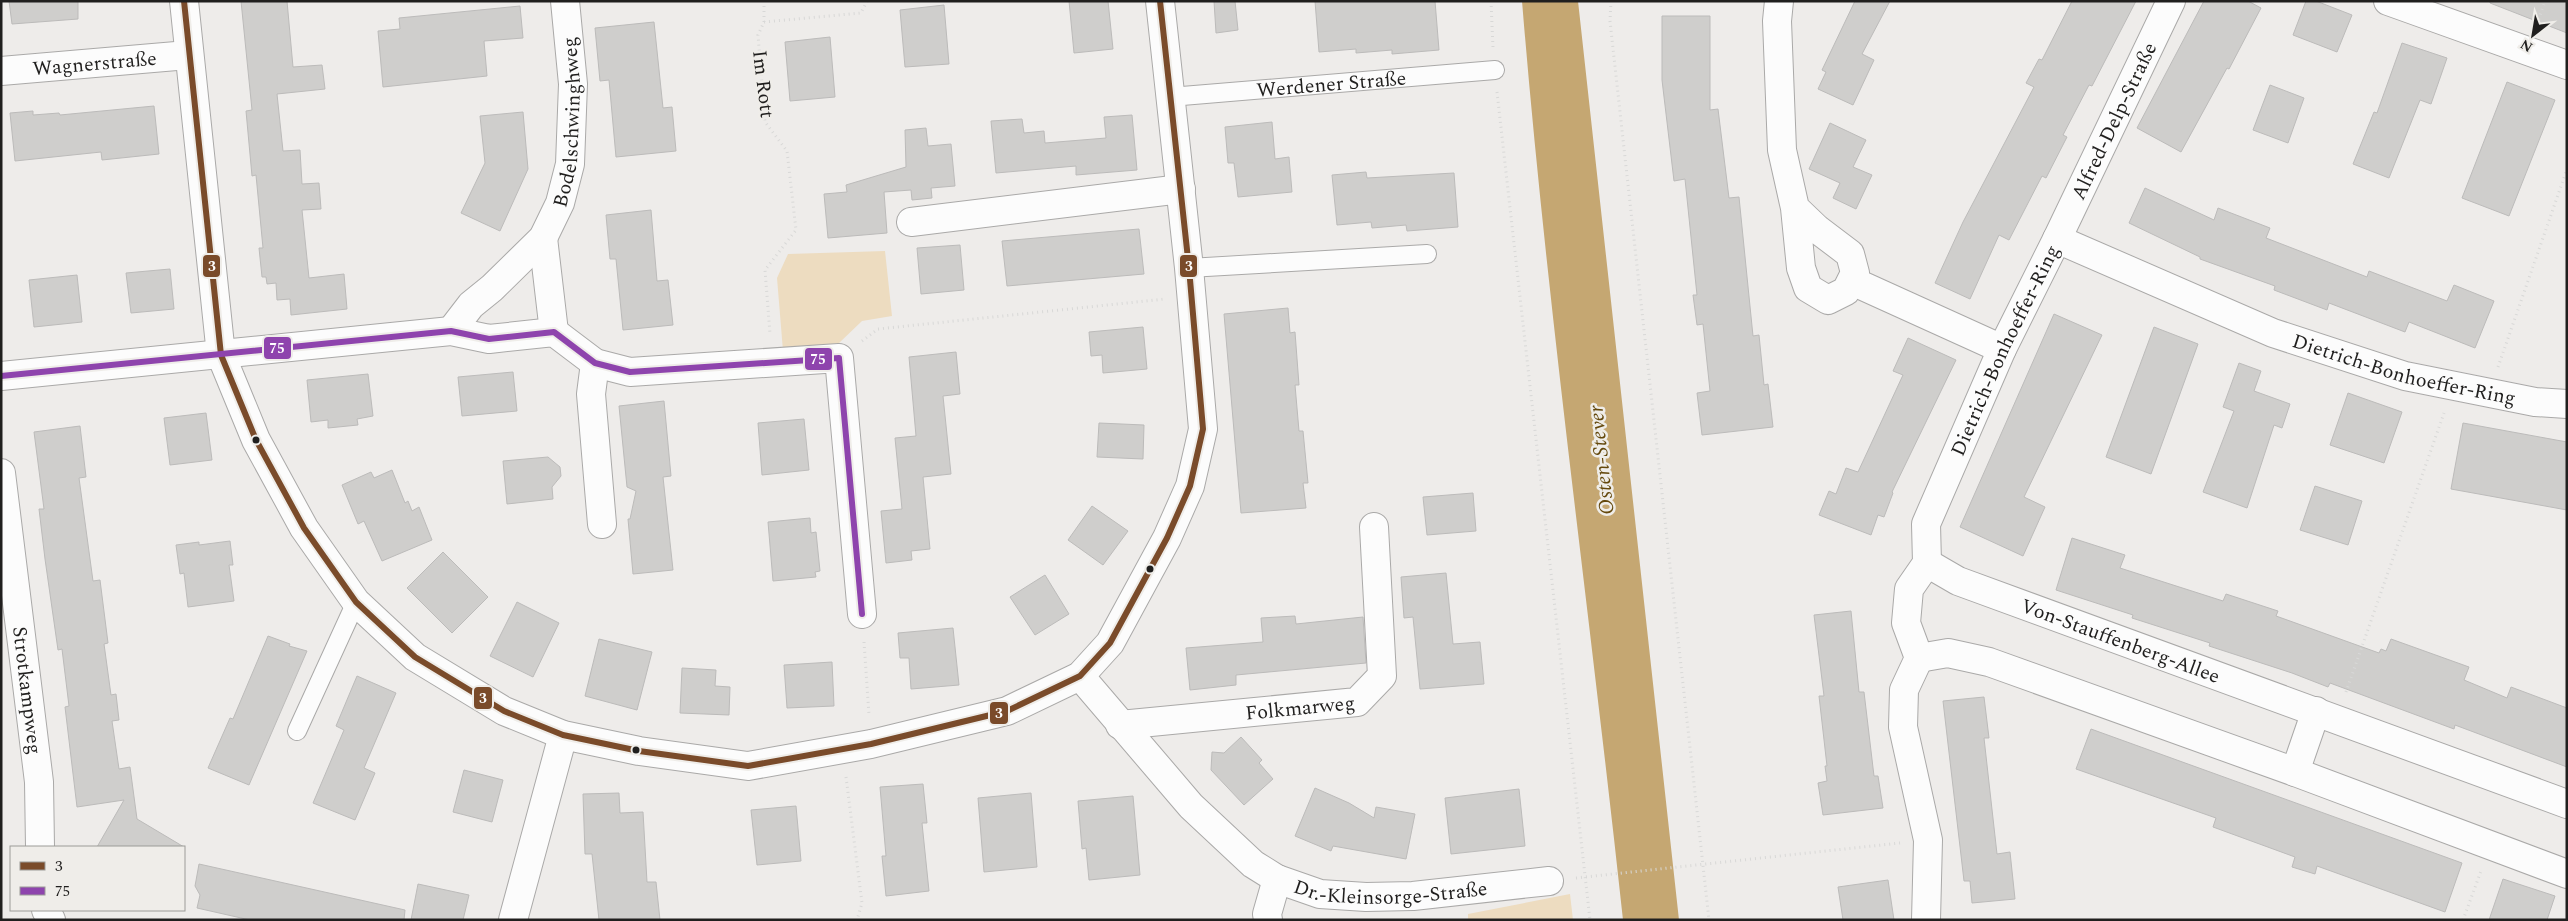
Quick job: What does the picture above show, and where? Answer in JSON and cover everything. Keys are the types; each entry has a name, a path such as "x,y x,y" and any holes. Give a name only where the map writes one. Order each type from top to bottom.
{"street":[{"path":"184,1 188,55 221,355 256,440 304,528 356,602 415,657 504,711 563,735 639,751 748,766 872,744 1007,711 1080,676 1110,643 1167,538 1190,486 1203,429 1192,296 1160,1"},
{"name":"Bodelschwinghweg","path":"451,331 471,305 492,288 543,238 560,203 570,164 573,84 566,1"},
{"path":"1779,1 1777,21 1782,150 1795,208 1801,268 1808,288 1828,300 1846,291 1852,282 1855,273 1850,254 1817,229 1795,208"},
{"name":"Alfred-Delp-Straße","path":"2057,239 2171,1"},
{"path":"2388,1 2567,65"},
{"name":"Wagnerstraße","path":"1,71 188,55"},
{"path":"911,222 1180,189"},
{"path":"543,238 554,332"},
{"name":"Dietrich-Bonhoeffer-Ring","path":"1927,563 1926,524 2002,349 2057,239 2273,333 2404,376 2535,402 2567,404"},
{"path":"1852,282 2002,349"},
{"path":"1,376 451,331 489,340 554,332 595,362 630,372 839,358 862,614"},
{"path":"595,362 590,394 602,524"},
{"name":"Strotkampweg","path":"1,473 39,782 40,846"},
{"name":"Folkmarweg","path":"1120,725 1357,702 1382,676 1374,527"},
{"path":"1926,920 1928,840 1903,727 1904,690 1919,658 1906,623 1910,589 1927,563"},
{"name":"Von-Stauffenberg-Allee","path":"1927,563 1958,580 2567,804"},
{"path":"1919,658 1948,653 1990,662 2295,772 2567,874"},
{"name":"Dr.-Kleinsorge-Straße","path":"1080,676 1190,806 1253,864 1277,879 1320,894 1366,897 1413,896 1549,881"},
{"path":"2295,772 2327,715"},
{"path":"513,920 563,735"},
{"path":"1268,920 1267,914 1277,879"}],"lane":[{"name":"Werdener Straße","path":"1170,97 1494,70"},
{"path":"1189,268 1427,254"},
{"path":"298,731 356,602"}],"path":[{"name":"Im Rott","path":"764,1 764,22 758,35 765,122 787,151 796,230 765,270 772,362"},
{"path":"764,22 861,13 867,1"},
{"path":"1491,1 1494,70 1590,920"},
{"path":"1610,1 1611,31 1708,920"},
{"path":"2489,392 2567,169"},
{"path":"839,358 878,329 1192,296"},
{"path":"2327,715 2453,386"},
{"path":"862,614 872,744"},
{"path":"842,749 862,903 857,920"},
{"path":"1586,877 1928,840"}],"shaded area":[{"path":"885,251 892,316 862,321 839,343 783,351 777,278 788,254"},
{"path":"1570,894 1573,920 1468,920 1468,914"}],"water":[{"name":"Osten-Stever","path":"1522,1 1578,1 1679,920 1623,920 1556,346"}],"building":[{"path":"9,1 78,1 78,19 12,24"},
{"path":"241,1 287,1 293,67 322,65 325,89 277,94 283,151 300,150 302,184 319,183 321,209 302,210 309,278 344,274 347,309 291,315 290,299 277,300 276,283 267,284 266,277 262,277 259,248 263,248 256,175 252,176 246,111 252,110"},
{"path":"1069,1 1108,1 1113,49 1074,53"},
{"path":"1214,1 1235,1 1238,30 1216,33"},
{"path":"1315,1 1435,1 1439,50 1392,54 1392,50 1356,53 1356,49 1319,52"},
{"path":"1855,1 1890,1 1862,54 1874,60 1853,105 1818,89 1826,72 1822,70"},
{"path":"2072,1 2136,1 2092,86 2089,85 2063,135 2067,137 2046,178 2042,176 2009,240 1999,235 1970,299 1935,283 1963,222 2034,87 2026,83 2039,59 2042,60"},
{"path":"2204,1 2248,1 2261,8 2229,69 2227,68 2181,152 2137,128"},
{"path":"2306,1 2316,1 2352,15 2337,52 2293,35"},
{"path":"2490,1 2567,1 2567,33 2490,3"},
{"path":"944,5 949,64 905,67 900,10"},
{"path":"520,6 523,38 484,41 487,76 383,87 378,31 400,29 399,18"},
{"path":"1662,16 1710,16 1710,110 1718,109 1729,198 1739,197 1753,336 1759,335 1764,385 1768,384 1773,427 1702,435 1697,393 1710,391 1703,324 1697,325 1693,295 1697,295 1685,179 1674,181 1662,80"},
{"path":"654,22 663,108 672,107 676,151 616,157 609,80 600,81 595,28"},
{"path":"830,37 835,97 790,101 785,42"},
{"path":"2402,43 2447,58 2431,104 2420,100 2389,178 2353,164 2374,112 2377,113"},
{"path":"2507,82 2555,100 2509,216 2462,198"},
{"path":"2270,85 2304,98 2288,143 2253,130"},
{"path":"154,106 159,154 102,160 101,152 15,161 10,113 33,111 33,115 59,113 60,115"},
{"path":"523,112 528,169 500,231 461,213 485,163 480,116"},
{"path":"1132,115 1137,170 1076,175 1076,166 996,173 991,121 1022,119 1024,133 1044,131 1045,143 1106,138 1104,117"},
{"path":"1272,122 1275,159 1289,157 1292,192 1238,197 1234,163 1228,163 1225,127"},
{"path":"1830,123 1866,140 1853,167 1872,175 1856,209 1833,198 1840,183 1809,169"},
{"path":"926,128 928,146 951,144 955,186 931,188 932,198 912,200 911,190 884,192 887,233 828,238 824,194 847,192 846,185 906,167 905,130"},
{"path":"1366,172 1367,178 1454,173 1458,227 1407,231 1406,225 1372,228 1371,222 1337,225 1332,175"},
{"path":"2145,188 2214,220 2218,208 2270,228 2266,238 2367,277 2369,271 2447,301 2454,285 2494,301 2475,348 2409,322 2405,332 2329,303 2327,310 2274,290 2275,286 2200,259 2200,257 2129,223"},
{"path":"651,210 657,281 668,280 673,325 623,330 616,259 610,259 606,215"},
{"path":"1139,229 1144,274 1007,286 1002,241"},
{"path":"960,245 964,290 921,294 917,248"},
{"path":"170,269 174,309 131,313 126,273"},
{"path":"77,275 82,322 34,327 29,280"},
{"path":"1288,308 1290,333 1295,332 1299,385 1295,385 1299,431 1303,431 1308,483 1303,483 1306,508 1241,513 1224,314"},
{"path":"2054,314 2102,335 2024,497 2045,507 2023,556 1960,527"},
{"path":"1143,327 1147,369 1103,373 1102,355 1091,356 1089,332"},
{"path":"2154,327 2198,344 2151,474 2106,457"},
{"path":"1908,338 1956,360 1892,492 1884,517 1878,515 1871,535 1819,515 1829,491 1836,494 1846,468 1858,472 1903,375 1893,371"},
{"path":"956,352 960,394 943,396 951,474 923,477 930,549 911,551 912,560 886,563 881,511 902,509 895,438 916,436 909,357"},
{"path":"2239,363 2261,371 2254,391 2290,404 2282,428 2274,425 2247,508 2203,492 2234,411 2223,407"},
{"path":"513,372 517,411 462,416 458,377"},
{"path":"368,374 373,416 357,419 358,425 328,428 328,420 311,422 307,380"},
{"path":"2348,393 2402,412 2384,463 2330,445"},
{"path":"664,401 671,476 663,477 673,570 633,574 628,519 630,519 636,491 627,487 619,406"},
{"path":"206,413 212,460 170,465 164,418"},
{"path":"804,419 809,470 762,475 758,423"},
{"path":"1099,423 1144,425 1143,459 1097,457"},
{"path":"2463,423 2567,442 2567,510 2451,489"},
{"path":"80,426 86,477 79,478 93,581 100,580 108,643 104,644 111,695 116,694 119,720 112,721 119,769 130,767 137,819 182,846 98,846 124,800 77,807 65,707 69,706 62,649 58,650 39,509 44,509 34,432"},
{"path":"548,457 560,467 561,476 552,487 553,499 507,504 503,461"},
{"path":"392,470 405,503 408,501 412,511 419,507 432,540 382,561 364,521 358,524 342,485 371,472 374,478"},
{"path":"2315,486 2362,501 2348,545 2300,530"},
{"path":"1473,493 1476,531 1427,535 1423,497"},
{"path":"1092,506 1128,531 1103,565 1068,540"},
{"path":"810,518 811,533 816,532 820,571 815,572 816,577 773,581 768,522"},
{"path":"2072,538 2125,555 2120,568 2223,601 2226,594 2278,611 2276,616 2379,653 2381,649 2386,651 2391,639 2469,667 2464,680 2507,698 2511,687 2567,708 2567,767 2455,725 2454,729 2330,683 2328,687 2292,673 2209,646 2210,643 2132,618 2133,615 2056,590"},
{"path":"230,541 233,565 229,565 234,601 188,607 184,573 180,574 176,545 199,542 199,545"},
{"path":"443,552 488,597 452,633 407,588"},
{"path":"1446,573 1453,644 1480,642 1484,684 1420,689 1413,617 1404,618 1401,577"},
{"path":"1045,575 1069,614 1035,635 1010,597"},
{"path":"517,602 559,623 533,677 490,656"},
{"path":"1851,611 1859,692 1864,692 1874,776 1878,776 1883,808 1823,815 1818,783 1827,781 1819,696 1824,696 1814,615"},
{"path":"1295,616 1296,624 1363,617 1366,663 1236,675 1236,685 1190,690 1186,648 1263,642 1261,618"},
{"path":"953,628 959,685 911,689 909,658 900,658 898,633"},
{"path":"268,636 290,644 289,646 307,651 249,785 208,768 230,718 233,719"},
{"path":"599,639 652,652 637,710 585,696"},
{"path":"832,662 834,706 787,708 784,665"},
{"path":"682,668 716,670 715,686 730,687 729,715 680,713"},
{"path":"357,676 396,693 364,768 375,773 355,820 313,803 344,730 336,726"},
{"path":"1984,697 1989,738 1984,738 1997,854 2010,852 2015,899 1972,903 1970,881 1964,881 1943,701"},
{"path":"2091,729 2462,863 2445,912 2317,866 2315,874 2292,867 2295,857 2213,827 2216,818 2076,769"},
{"path":"1241,737 1262,760 1259,763 1273,779 1244,805 1211,770 1212,752 1224,753"},
{"path":"464,770 503,780 492,822 453,812"},
{"path":"923,784 927,823 922,823 929,891 886,896 882,856 886,856 880,787"},
{"path":"1315,788 1349,803 1374,818 1376,807 1415,814 1406,859 1333,846 1331,851 1295,836"},
{"path":"1519,789 1525,846 1451,854 1445,798"},
{"path":"619,793 620,813 643,812 647,882 656,882 660,920 599,920 592,854 585,854 583,794"},
{"path":"1031,793 1037,867 984,872 978,798"},
{"path":"1133,796 1140,875 1089,880 1086,848 1082,849 1078,801"},
{"path":"796,806 801,861 757,865 751,810"},
{"path":"199,864 405,910 404,920 250,920 197,908 200,895 195,886"},
{"path":"2503,879 2555,896 2547,920 2489,920"},
{"path":"1888,880 1894,920 1843,920 1838,887"},
{"path":"418,884 469,895 463,920 411,920"}],"transit line":[{"name":"3","path":"184,1 221,355 256,440 304,528 356,602 415,657 504,711 563,735 639,751 748,766 871,744 1007,711 1080,676 1110,643 1167,538 1190,486 1203,429 1189,268 1160,1"},
{"name":"75","path":"1,376 451,331 489,339 554,332 595,363 630,372 839,358 862,614"}]}
